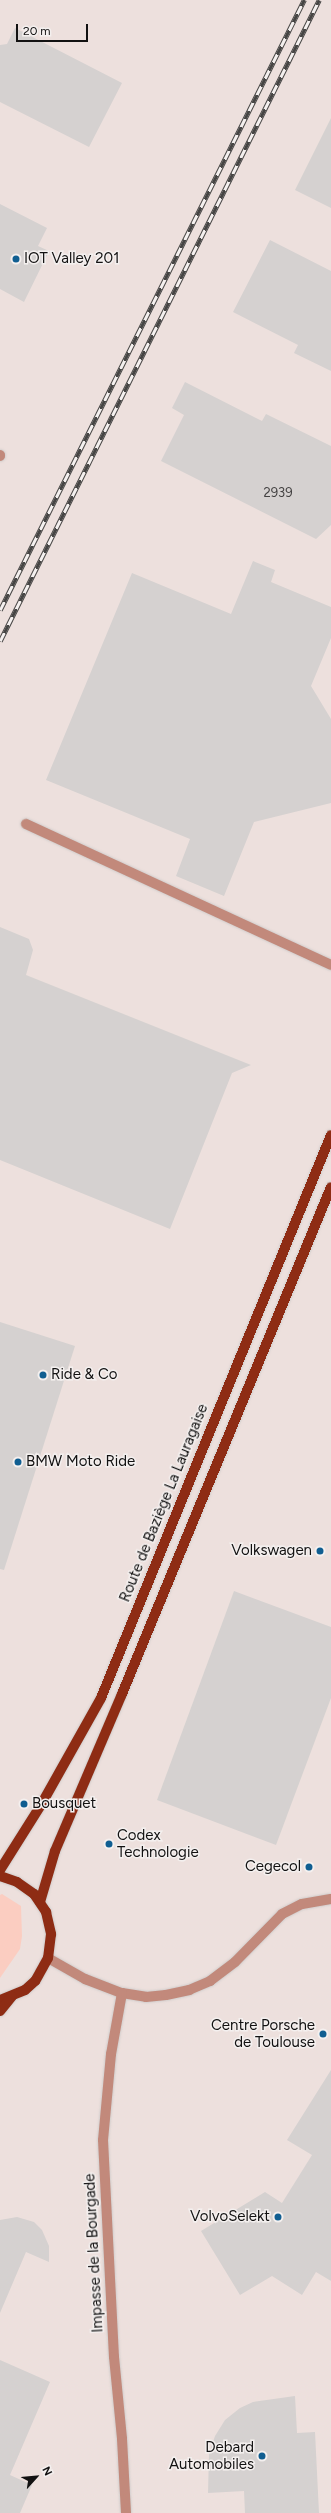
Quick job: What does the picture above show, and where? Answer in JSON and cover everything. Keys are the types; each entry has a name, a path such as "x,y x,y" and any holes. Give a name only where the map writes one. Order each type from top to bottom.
{"main road":[{"name":"Route de Baziège La Lauragaise","path":"0,1870 41,1805 101,1698 331,1135"},
{"path":"40,1902 55,1851 331,1187"},
{"path":"0,1876 21,1884 40,1902 46,1912 52,1934 48,1958 35,1981 12,1996 0,2000"},
{"path":"0,2011 12,1996"}],"street":[{"path":"26,824 331,964"},
{"path":"48,1958 85,1979 122,1993 146,1997 166,1995 189,1990 210,1981 235,1962 282,1914 302,1904 331,1899"},
{"name":"Impasse de la Bourgade","path":"122,1993 111,2054 103,2140 114,2357 122,2439 126,2513"}],"shaded area":[{"path":"0,0 331,0 331,2513 0,2513"},
{"path":"2,1894 21,1906 22,1936 20,1949 0,1978 0,1895"}],"building":[{"path":"15,28 122,83 89,147 0,102 0,45 7,44"},
{"path":"331,118 331,208 295,190"},
{"name":"IOT Valley 201","path":"0,204 47,228 38,246 49,251 24,302 0,289"},
{"path":"270,240 331,271 331,371 294,353 298,345 233,312"},
{"path":"185,382 262,421 266,414 331,446 331,525 316,539 161,461 184,415 172,408"},
{"path":"253,561 275,570 271,582 331,607 331,638 311,686 331,719 331,803 254,822 224,896 176,876 190,839 46,780 132,573 231,614"},
{"path":"0,927 29,939 33,950 26,975 251,1065 232,1073 170,1229 0,1160"},
{"path":"0,1322 75,1346 4,1570 0,1569"},
{"path":"234,1591 331,1627 331,1698 276,1845 157,1800"},
{"name":"VolvoSelekt","path":"331,2070 331,2281 316,2272 302,2295 272,2276 240,2295 201,2231 265,2192 282,2203 312,2155 287,2140"},
{"path":"17,2217 34,2222 42,2230 49,2246 49,2262 26,2252 0,2313 0,2220"},
{"path":"0,2360 50,2382 10,2475 32,2485 20,2513 0,2513"},
{"name":"Debard Automobiles","path":"295,2396 297,2433 315,2432 319,2513 245,2513 244,2491 208,2493 209,2454 215,2436 225,2420 240,2408 253,2402"}],"railway":[{"path":"0,610 304,0"},
{"path":"0,641 319,0"}],"place":[{"name":"IOT Valley 201","path":"16,259"},
{"name":"Ride & Co","path":"43,1375"},
{"name":"BMW Moto Ride","path":"18,1462"},
{"name":"Volkswagen","path":"320,1551"},
{"name":"Bousquet","path":"24,1804"},
{"name":"Codex Technologie","path":"109,1844"},
{"name":"Cegecol","path":"309,1867"},
{"name":"Centre Porsche de Toulouse","path":"323,2034"},
{"name":"VolvoSelekt","path":"278,2217"},
{"name":"Debard Automobiles","path":"262,2456"}]}
